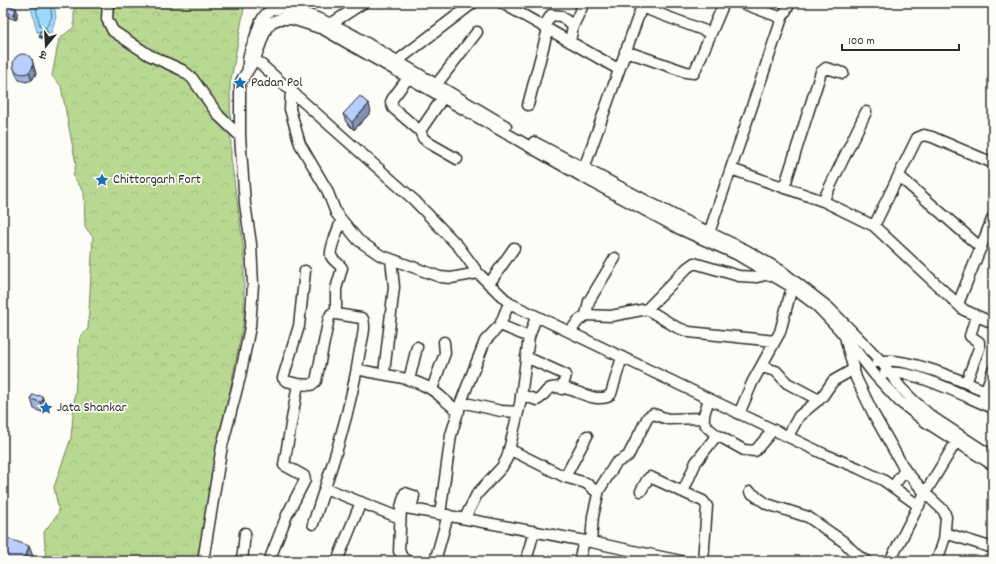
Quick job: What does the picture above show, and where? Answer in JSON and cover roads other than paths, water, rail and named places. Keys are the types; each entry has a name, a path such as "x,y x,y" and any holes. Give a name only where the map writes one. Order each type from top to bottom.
{"street":[{"path":"108,3 107,19 113,31 149,55 182,70 192,78 219,116 240,136"},
{"path":"326,27 363,3"},
{"path":"396,62 473,3"},
{"path":"502,3 618,69"},
{"path":"570,42 573,26 584,3"},
{"path":"625,51 686,72 694,73 724,3"},
{"path":"742,3 782,18"},
{"path":"708,237 782,18 790,3"},
{"path":"583,173 618,69 642,5 712,33"},
{"path":"203,561 222,446 240,377 250,327 252,285 251,244 245,204 240,136 240,83 248,70 261,21 272,10 297,12 326,27 408,78 445,95 583,173 708,237 792,287 817,306 846,337 874,374 910,411 993,457"},
{"path":"528,105 546,28 551,15 556,14 566,19 573,26"},
{"path":"326,27 362,40 436,85 445,95"},
{"path":"436,85 477,32"},
{"path":"251,57 291,90 428,214 466,256 478,274 509,303 739,414 824,454 858,468 893,487 919,506"},
{"path":"784,188 821,72 826,68 843,73"},
{"path":"408,78 393,98 392,106 420,131 423,138 429,143 457,159"},
{"path":"291,90 290,109 300,144 322,181 341,221 358,240 370,249 390,259 445,279 478,274"},
{"path":"420,131 445,95"},
{"path":"823,201 866,112"},
{"path":"874,226 917,138 924,135 932,137 993,163"},
{"path":"731,169 823,201 874,226 964,310 993,323"},
{"path":"899,176 981,248"},
{"path":"958,304 993,217"},
{"path":"336,314 336,290 342,268 339,263 332,259 330,252 341,221"},
{"path":"708,237 766,261 813,294 880,360 914,401 993,466"},
{"path":"489,284 514,248"},
{"path":"570,332 578,321 586,314 589,301 614,258"},
{"path":"384,373 394,287 390,259"},
{"path":"586,314 611,316 647,309 660,298 687,268 694,263 739,276 757,277 770,274"},
{"path":"305,271 300,318 296,337 283,378 286,381 311,386 316,381 331,314 358,316 363,319 364,328 357,369 339,448 313,524"},
{"path":"739,414 761,367 780,332 792,287"},
{"path":"435,561 444,515 451,435 485,341 500,326 509,303"},
{"path":"647,309 676,327 689,332 775,341"},
{"path":"966,383 979,348 979,342 970,336 976,316"},
{"path":"465,518 477,494 504,462 509,449 518,412 529,337 536,317"},
{"path":"500,326 529,337"},
{"path":"846,337 854,369 868,403 905,470 925,493 944,511 946,517 945,533 936,561"},
{"path":"432,390 446,350 444,342"},
{"path":"409,380 417,346"},
{"path":"526,357 566,375 562,389"},
{"path":"521,395 537,400 547,390 557,388 590,397 607,398 611,394 622,357"},
{"path":"867,364 880,360 891,360 911,364 989,392"},
{"path":"761,367 776,371 787,383 819,400"},
{"path":"357,369 374,374 384,373 409,380 432,390 460,407 518,412"},
{"path":"788,436 799,416 819,400 833,381 854,369"},
{"path":"981,403 989,392 993,370"},
{"path":"874,374 889,372 932,382 993,408"},
{"path":"269,561 286,515 305,480 304,476 284,466 298,384"},
{"path":"709,399 704,418 705,427 744,450 755,451 773,430"},
{"path":"580,561 588,542 598,493 616,463 628,456 650,415 656,415 668,419 704,418"},
{"path":"683,492 696,462 717,435"},
{"path":"565,477 587,436"},
{"path":"890,561 925,493 958,438"},
{"path":"509,449 565,477 586,483 598,493"},
{"path":"893,487 905,470"},
{"path":"641,491 650,477 702,501 707,506 703,561"},
{"path":"325,488 400,518"},
{"path":"750,492 767,504 808,517 844,542 858,556 867,561"},
{"path":"337,561 361,502"},
{"path":"407,561 402,557 399,551 400,518 406,508 534,531 669,560 681,561"},
{"path":"526,561 534,531"},
{"path":"242,561 245,533"},
{"path":"945,533 993,548"}],"water":[{"path":"30,3 54,3 56,17 51,33 37,32"}],"place":[{"name":"Padan Pol","path":"240,83"},
{"name":"Chittorgarh Fort","path":"102,180"},
{"name":"Jata Shankar","path":"46,408"}]}
